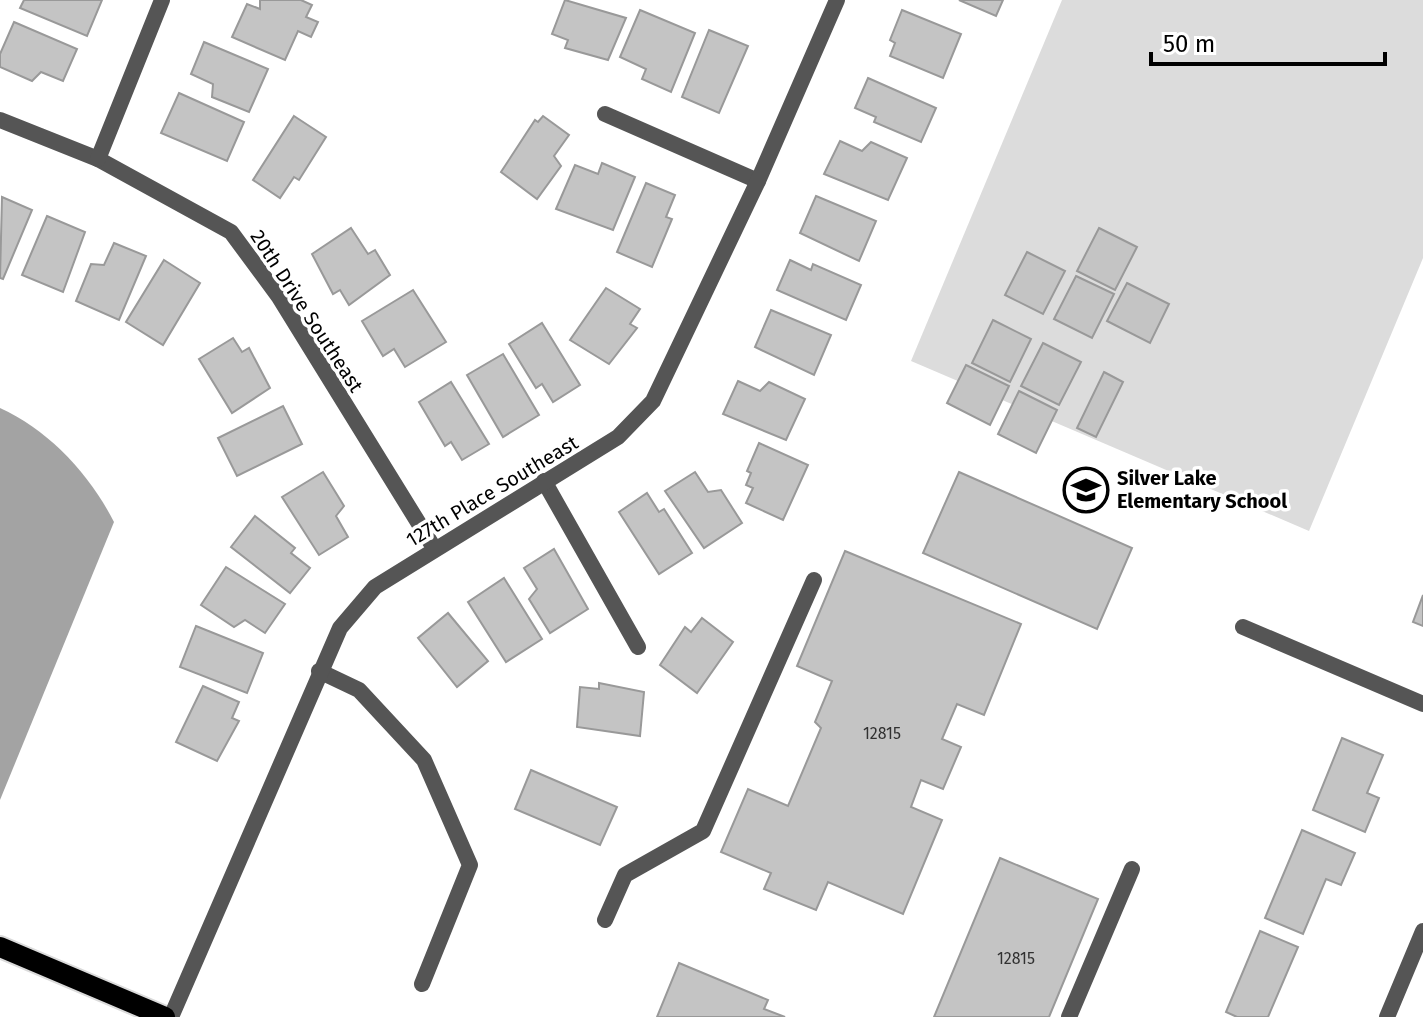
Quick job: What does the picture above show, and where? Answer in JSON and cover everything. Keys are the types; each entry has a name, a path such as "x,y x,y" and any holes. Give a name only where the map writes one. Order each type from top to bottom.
{"main road":[{"path":"0,947 165,1017"}],"street":[{"path":"98,159 162,0"},
{"name":"127th Place Southeast","path":"171,1017 340,628 375,587 618,437 653,401 758,181 837,0"},
{"path":"605,114 758,181"},
{"name":"20th Drive Southeast","path":"0,120 98,159 231,232 279,297 434,548"},
{"path":"544,481 638,647"},
{"path":"605,920 625,875 703,831 814,580"},
{"path":"1243,627 1423,704"},
{"path":"319,671 359,690 424,760 470,865 422,984"},
{"path":"1069,1017 1132,869"},
{"path":"1387,1017 1423,931"}],"shaded area":[{"path":"1062,0 1423,0 1423,258 1309,531 911,361"},
{"path":"0,408 35,428 66,456 93,487 114,522 0,800"}],"building":[{"path":"24,0 102,0 87,36 20,8"},
{"path":"260,0 301,0 312,5 306,17 318,22 311,37 298,31 285,60 232,37 247,4 260,9"},
{"path":"565,0 626,18 608,60 565,48 568,40 552,34"},
{"path":"959,0 1003,0 996,16"},
{"path":"640,10 695,33 671,92 642,79 646,69 620,57"},
{"path":"902,10 961,34 943,78 890,56 895,43 890,40"},
{"path":"14,22 77,49 63,81 41,72 32,81 0,67 0,54"},
{"path":"709,30 748,46 719,113 682,97"},
{"path":"204,42 268,69 249,112 212,97 213,84 191,74"},
{"path":"868,78 936,108 921,142 874,122 876,117 855,108"},
{"path":"179,93 244,122 227,161 161,133"},
{"path":"294,116 326,137 299,180 294,177 280,198 253,180"},
{"path":"543,116 569,135 554,156 561,166 537,199 501,172 535,120 538,122"},
{"path":"840,141 862,151 871,142 907,158 888,200 824,174"},
{"path":"602,163 635,177 613,230 556,209 575,165 598,174"},
{"path":"646,183 675,195 666,217 672,219 652,267 617,252"},
{"path":"816,196 876,221 859,261 800,233"},
{"path":"2,197 32,210 3,279 0,278"},
{"path":"47,216 85,232 63,292 22,275"},
{"path":"351,228 368,254 375,250 390,275 349,305 340,290 333,294 312,254"},
{"path":"1099,228 1137,247 1115,290 1077,271"},
{"path":"114,243 146,256 119,320 76,301 91,264 104,265"},
{"path":"1027,252 1065,271 1043,314 1005,295"},
{"path":"164,260 200,283 163,345 126,322"},
{"path":"790,260 811,270 813,264 861,285 846,320 777,290"},
{"path":"1076,276 1114,294 1092,338 1054,319"},
{"path":"1127,283 1169,304 1150,343 1107,321"},
{"path":"606,288 640,309 630,324 637,328 609,364 570,340"},
{"path":"413,290 446,342 405,367 394,349 383,356 362,321"},
{"path":"771,310 831,335 814,375 755,347"},
{"path":"993,320 1031,339 1010,382 972,363"},
{"path":"542,323 580,385 553,402 542,384 536,388 509,344"},
{"path":"233,338 242,352 249,348 270,388 232,413 199,359"},
{"path":"1043,343 1081,362 1059,405 1021,386"},
{"path":"503,354 539,415 503,437 467,375"},
{"path":"966,365 1009,386 990,425 947,403"},
{"path":"1104,372 1123,382 1096,437 1077,428"},
{"path":"738,381 760,391 769,382 805,399 786,440 723,414"},
{"path":"451,382 489,444 462,460 451,442 445,446 419,402"},
{"path":"1019,391 1057,410 1036,453 998,434"},
{"path":"283,406 302,444 237,476 218,438"},
{"path":"759,443 808,465 783,520 746,503 753,488 746,485 751,473 747,471"},
{"path":"323,472 344,506 336,516 348,537 319,555 282,497"},
{"path":"695,472 708,492 721,490 742,523 704,548 665,491"},
{"path":"959,472 1132,548 1097,629 923,553"},
{"path":"647,493 659,512 664,509 692,553 659,574 619,512"},
{"path":"255,516 295,548 291,553 310,568 290,593 231,547"},
{"path":"554,549 588,609 550,633 529,599 537,589 524,568"},
{"path":"845,551 1021,624 984,715 957,704 942,739 961,747 943,789 921,780 911,807 942,820 903,914 828,882 816,910 764,889 771,873 721,852 748,789 788,806 821,728 815,722 832,681 797,666"},
{"path":"226,567 285,604 265,633 245,620 234,627 201,605"},
{"path":"504,578 542,639 506,662 468,602"},
{"path":"1423,595 1423,626 1413,622"},
{"path":"448,613 488,661 457,687 418,638"},
{"path":"702,618 733,642 697,693 660,665 685,627 691,632"},
{"path":"196,626 263,653 247,693 180,667"},
{"path":"599,683 644,692 640,736 577,727 580,687 599,689"},
{"path":"203,686 239,702 232,718 239,721 217,761 176,742"},
{"path":"1342,738 1383,755 1367,793 1379,798 1365,832 1313,810"},
{"path":"531,770 617,807 600,845 515,809"},
{"path":"1302,830 1355,853 1341,885 1326,879 1303,934 1265,918"},
{"path":"1000,858 1098,899 1049,1017 934,1017"},
{"path":"1260,931 1298,947 1268,1017 1237,1017 1226,1012"},
{"path":"679,963 768,1000 764,1009 785,1017 657,1017"}],"place":[{"name":"Silver Lake Elementary School","path":"1086,490"}]}
